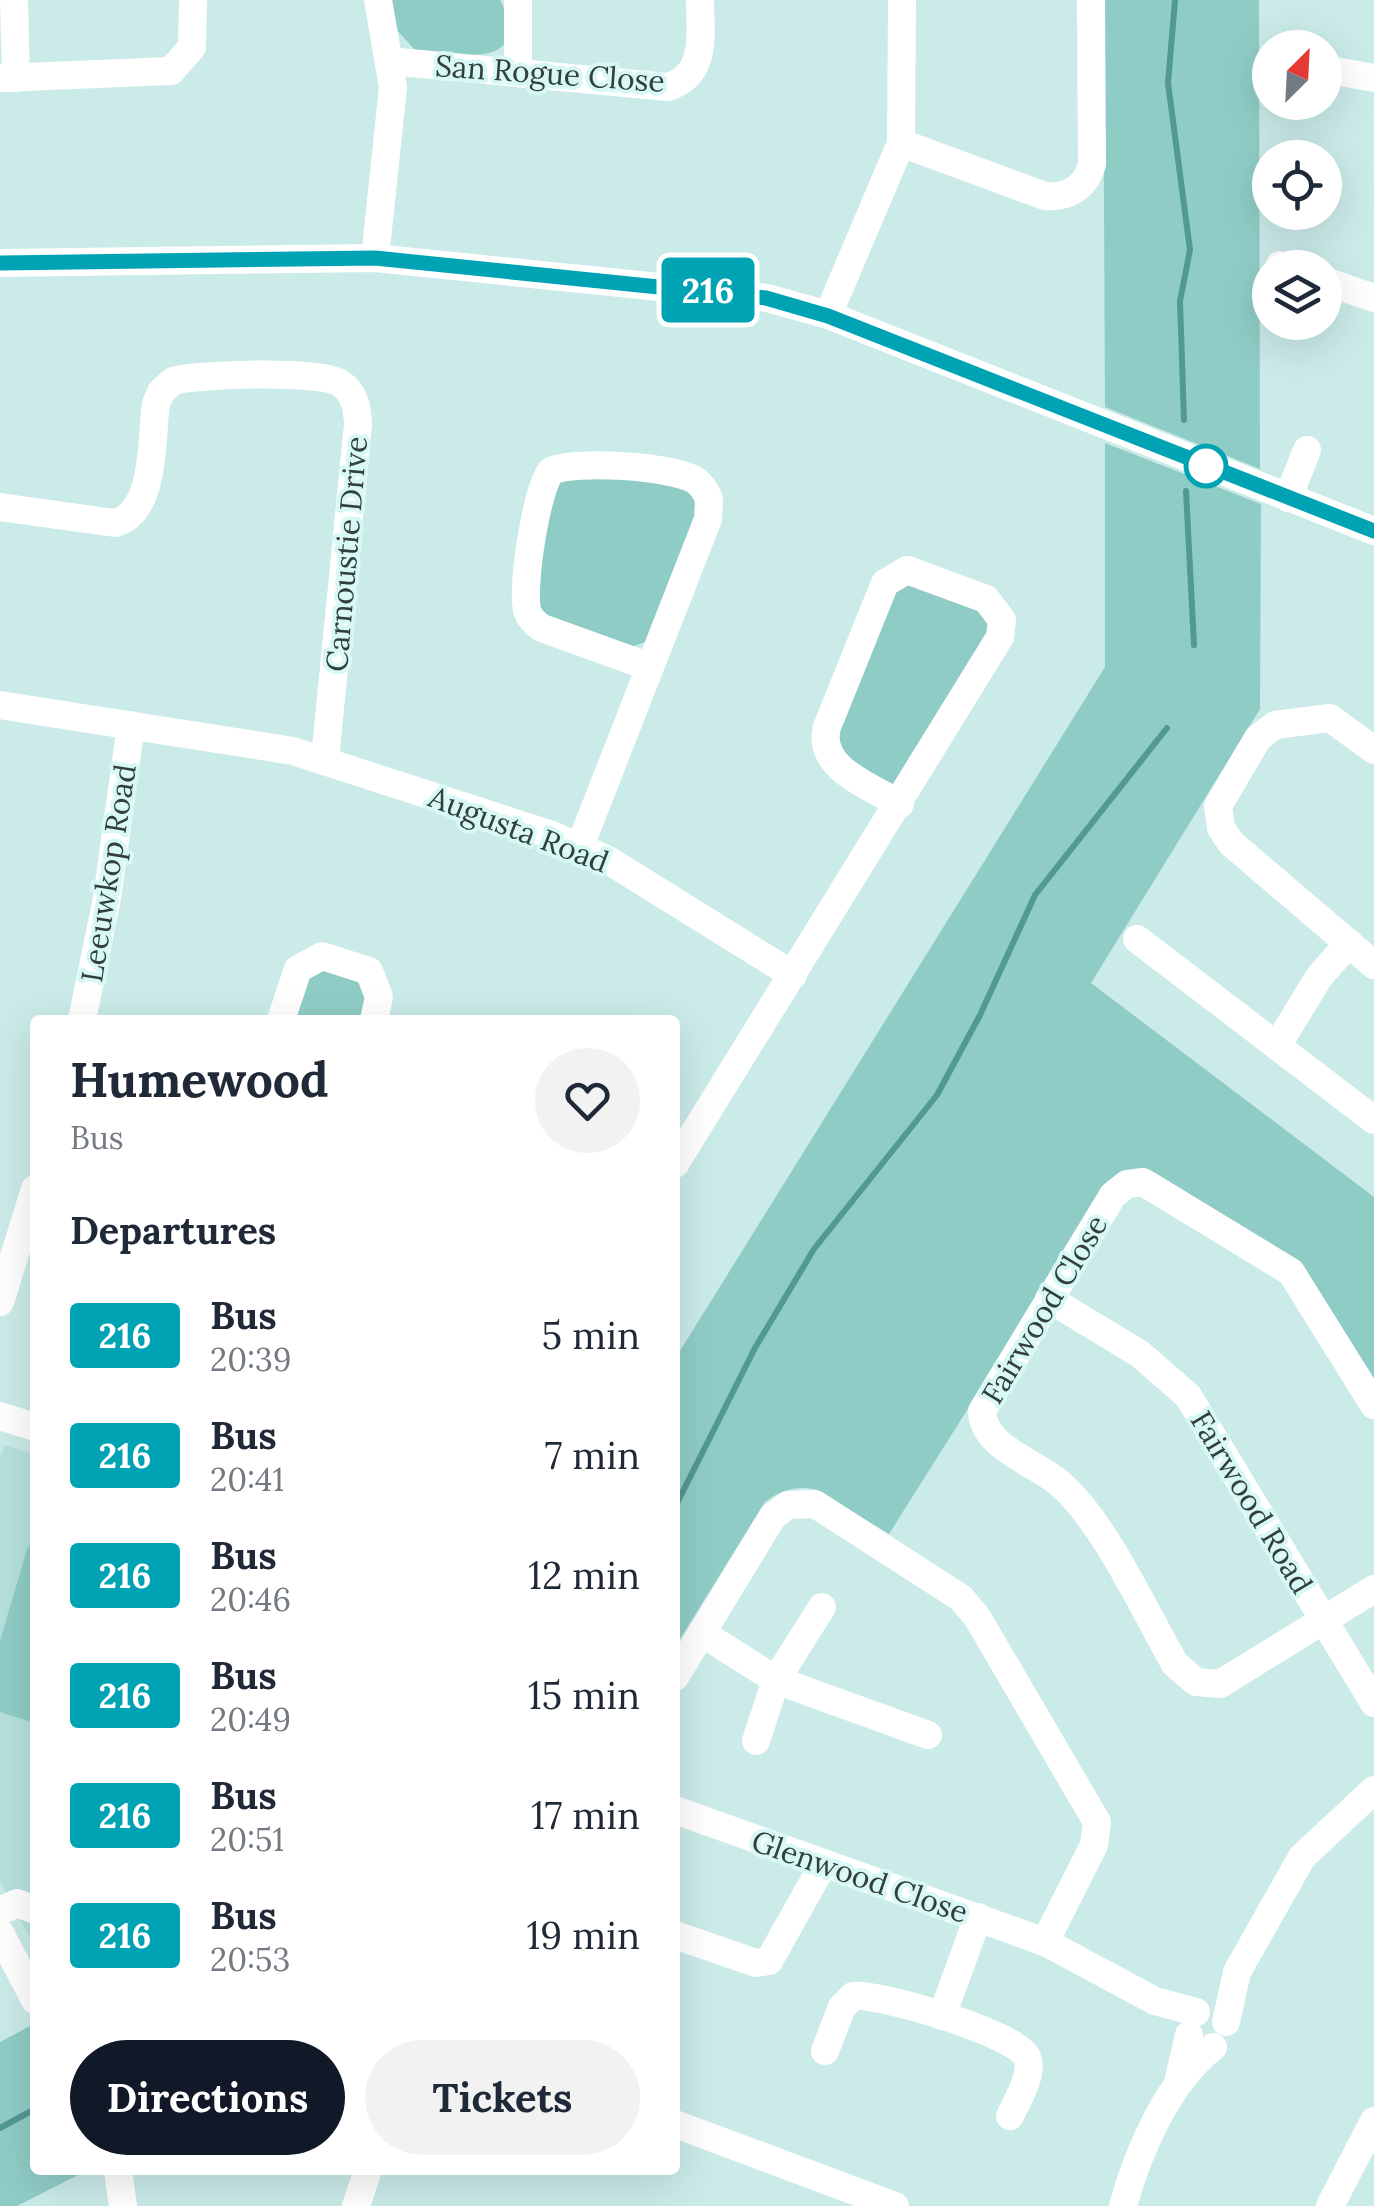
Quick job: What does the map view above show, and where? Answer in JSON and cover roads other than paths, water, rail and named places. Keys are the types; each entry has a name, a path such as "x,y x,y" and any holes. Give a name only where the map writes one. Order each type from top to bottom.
{"street":[{"path":"14,0 8,78 171,71 192,47 193,0"},
{"name":"San Rogue Close","path":"375,258 393,88 378,0"},
{"path":"518,0 518,73"},
{"name":"San Rogue Close","path":"389,60 644,86 676,85 691,74 698,60 700,0"},
{"path":"828,316 901,143 902,0"},
{"path":"901,143 1046,196 1073,192 1084,182 1092,164 1091,0"},
{"path":"1342,71 1374,78"},
{"path":"0,263 375,258 718,291 828,316 1374,531"},
{"path":"1342,287 1374,298"},
{"name":"Carnoustie Drive","path":"0,508 115,523 129,517 143,499 156,404 173,381 321,376 344,386 357,405 358,424 325,758"},
{"path":"1288,498 1308,450"},
{"path":"580,846 708,519 709,499 704,488 676,474 591,465 551,471 538,499 527,595 531,618 542,628 650,667"},
{"path":"686,1124 793,975 900,804 1002,629 998,612 986,599 907,570 885,583 839,695 824,744 831,761 900,804"},
{"name":"Augusta Road","path":"0,705 325,758 580,846 793,975"},
{"path":"1374,750 1330,718 1275,726 1258,738 1218,806 1221,828 1231,843 1374,965"},
{"name":"Leeuwkop Road","path":"83,1015 107,898 131,725"},
{"path":"1137,940 1374,1120"},
{"path":"1276,1046 1318,976 1349,944"},
{"path":"282,1015 298,969 322,956 369,971 379,996 375,1015"},
{"name":"Fairwood Close","path":"1374,1405 1291,1272 1152,1184 1126,1184 1114,1195 985,1403 984,1427 1082,1506 1175,1664 1196,1682 1220,1684 1374,1589"},
{"path":"0,1302 30,1205"},
{"name":"Fairwood Road","path":"1049,1299 1140,1354 1188,1396 1374,1703"},
{"path":"0,1416 30,1425"},
{"path":"680,1669 773,1516 798,1502 814,1504 961,1598 977,1617 1096,1822 1094,1846 1045,1942"},
{"path":"756,1741 776,1680 822,1607"},
{"path":"702,1634 776,1680 928,1736"},
{"path":"1123,2206 1140,2157 1202,2026 1238,1972 1302,1857 1320,1836 1370,1801"},
{"name":"Glenwood Close","path":"680,1812 1045,1942 1202,2026"},
{"path":"680,1937 756,1963 769,1961 824,1863"},
{"path":"0,1911 17,1904 30,1908"},
{"path":"942,2016 978,1917"},
{"path":"0,1934 30,1991"},
{"path":"825,2050 842,2006 853,1996 942,2016 1011,2042 1024,2052 1028,2066 1010,2116"},
{"path":"1330,2206 1374,2121"},
{"path":"680,2126 895,2206"},
{"path":"119,2175 124,2206"},
{"path":"356,2206 366,2175"}],"waterway":[{"path":"1175,0 1168,83 1190,250 1180,301 1184,420"},
{"path":"1186,491 1194,645"},
{"path":"680,1497 755,1348 814,1249 937,1095 980,1015 1035,895 1167,728"},
{"path":"0,2128 30,2112"}]}
